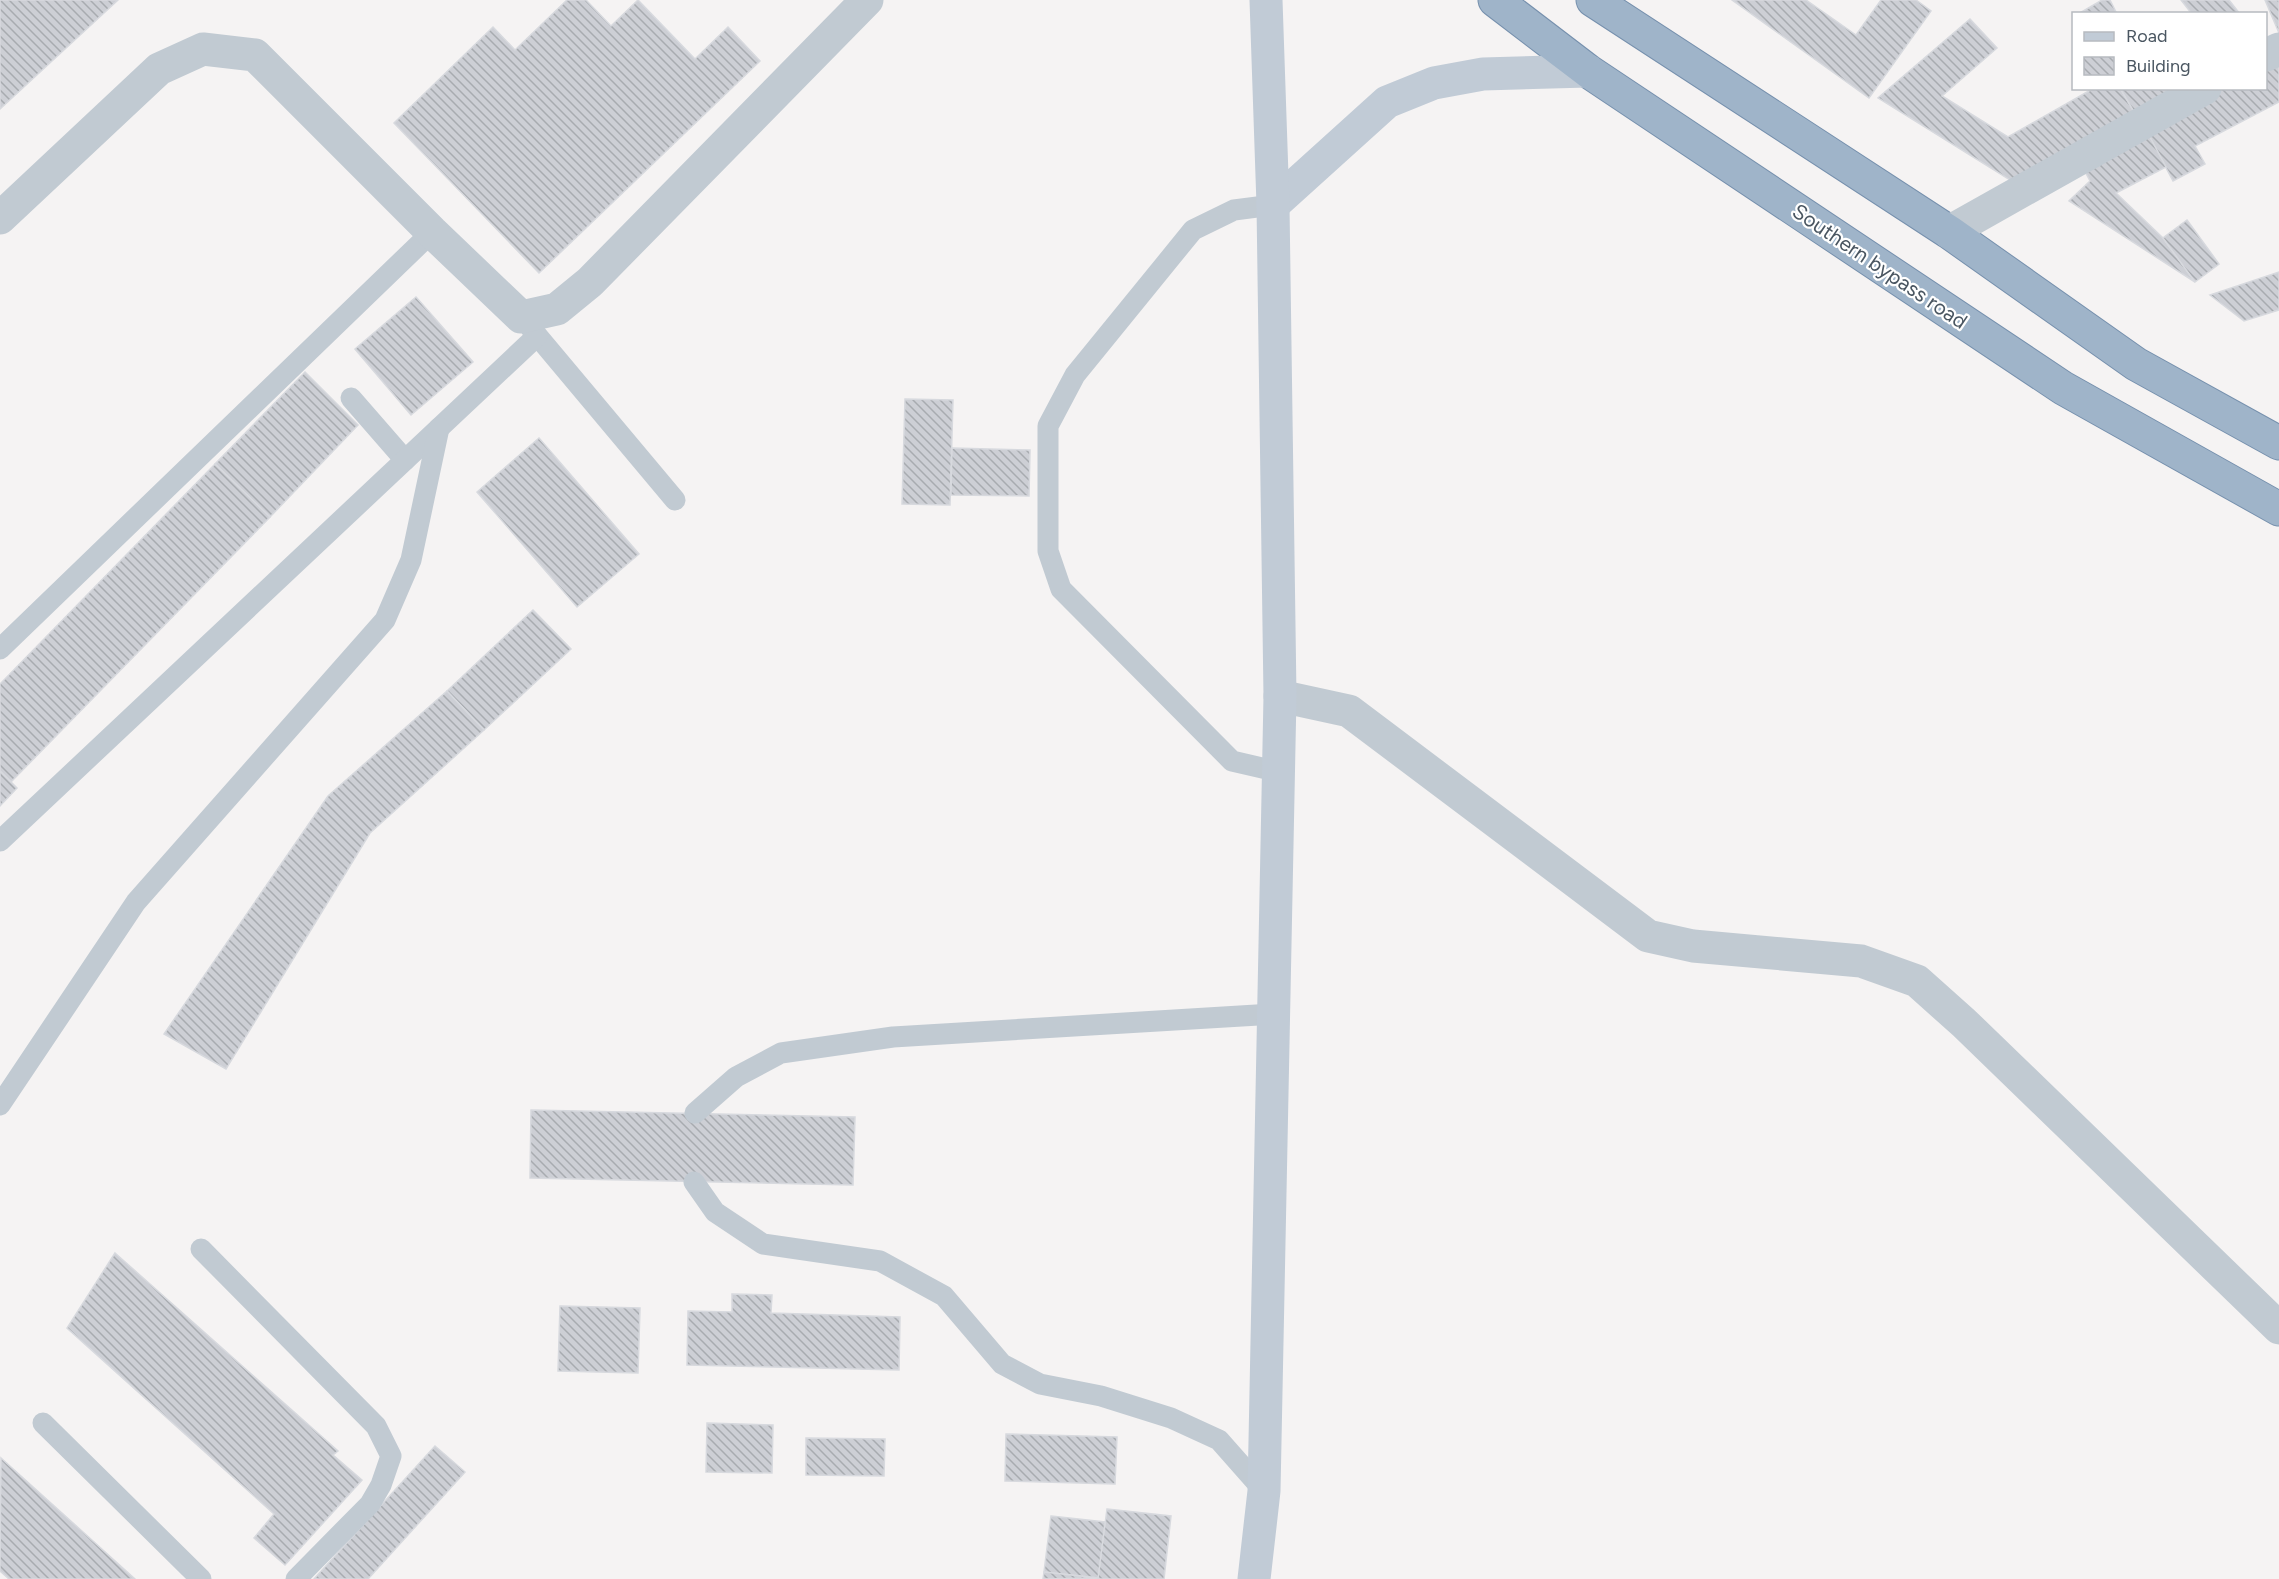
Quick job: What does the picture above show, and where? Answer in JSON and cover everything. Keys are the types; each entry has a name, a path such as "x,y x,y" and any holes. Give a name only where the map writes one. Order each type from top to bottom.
{"highway":[{"name":"Southern bypass road","path":"1496,0 1588,71 2063,388 2279,509"},
{"path":"1593,0 1949,232 2136,364 2279,443"}],"main road":[{"path":"1254,1579 1264,1491 1280,772 1273,205 1266,0"},
{"path":"1273,205 1387,102 1434,83 1483,74 1588,71"}],"street":[{"path":"0,218 159,69 203,49 255,55 529,326 557,309 590,282 867,0"},
{"path":"1949,232 2201,90"},
{"path":"1280,696 1349,711 1648,936 1693,946 1861,961 1917,981 1972,1031 2279,1328"}],"lane":[{"path":"1273,205 1234,210 1192,230 1075,375 1048,426 1048,551 1061,589 1232,761 1280,772"},
{"path":"0,649 432,232"},
{"path":"0,841 439,428 529,326 675,500"},
{"path":"351,398 405,460"},
{"path":"0,1105 136,902 384,620 411,561 439,428"},
{"path":"695,1113 736,1077 781,1053 893,1037 1274,1014"},
{"path":"694,1182 715,1212 763,1244 880,1260 945,1296 1002,1364 1040,1384 1101,1396 1171,1418 1219,1440 1264,1491"},
{"path":"201,1249 376,1426 391,1456 381,1485 370,1504 296,1579"},
{"path":"43,1423 201,1579"}],"building":[{"path":"0,0 118,0 0,109"},
{"path":"567,0 586,0 611,26 638,0 695,59 728,27 760,61 539,273 394,123 493,27 515,50"},
{"path":"1732,0 1806,0 1856,35 1881,0 1916,0 1931,11 1869,98"},
{"path":"2102,0 2110,0 2116,12 2081,12"},
{"path":"2181,0 2229,0 2238,12 2190,12"},
{"path":"2265,0 2279,0 2279,33"},
{"path":"1970,19 1997,48 1942,96 2008,137 2090,90 2121,90 2137,117 2018,185 1878,98"},
{"path":"2279,59 2279,102 2195,146 2205,164 2173,181 2145,128 2217,90 2267,90 2267,65"},
{"path":"2121,90 2184,90 2137,117"},
{"path":"2145,128 2166,167 2116,193 2163,238 2195,282 2069,201 2090,181 2080,162"},
{"path":"2187,220 2219,264 2195,282 2163,238"},
{"path":"2279,272 2279,310 2244,321 2210,295"},
{"path":"416,297 473,362 411,415 355,349"},
{"path":"305,372 358,425 270,517 215,464"},
{"path":"905,399 953,400 950,505 902,504"},
{"path":"539,438 639,554 577,607 477,492"},
{"path":"952,448 1030,450 1029,496 951,495"},
{"path":"215,464 270,517 11,782 0,771 0,684"},
{"path":"533,610 571,649 484,730 447,691"},
{"path":"447,691 484,730 370,833 226,1069 164,1034 328,796"},
{"path":"0,771 17,788 0,806"},
{"path":"531,1110 855,1117 853,1185 530,1178"},
{"path":"115,1253 338,1451 333,1455 362,1480 285,1565 254,1538 274,1514 67,1328"},
{"path":"732,1294 772,1295 771,1313 900,1317 899,1370 687,1365 688,1311 732,1312"},
{"path":"560,1306 640,1308 638,1373 558,1371"},
{"path":"707,1423 773,1425 772,1473 706,1472"},
{"path":"1006,1434 1117,1437 1115,1484 1005,1481"},
{"path":"806,1438 885,1439 884,1476 806,1475"},
{"path":"435,1446 465,1472 368,1579 314,1579"},
{"path":"1,1458 135,1579 9,1579 0,1571"},
{"path":"1107,1509 1171,1516 1164,1579 1098,1579"},
{"path":"1051,1516 1105,1522 1098,1578 1044,1572"},
{"path":"1044,1572 1098,1578 1043,1579"}]}
